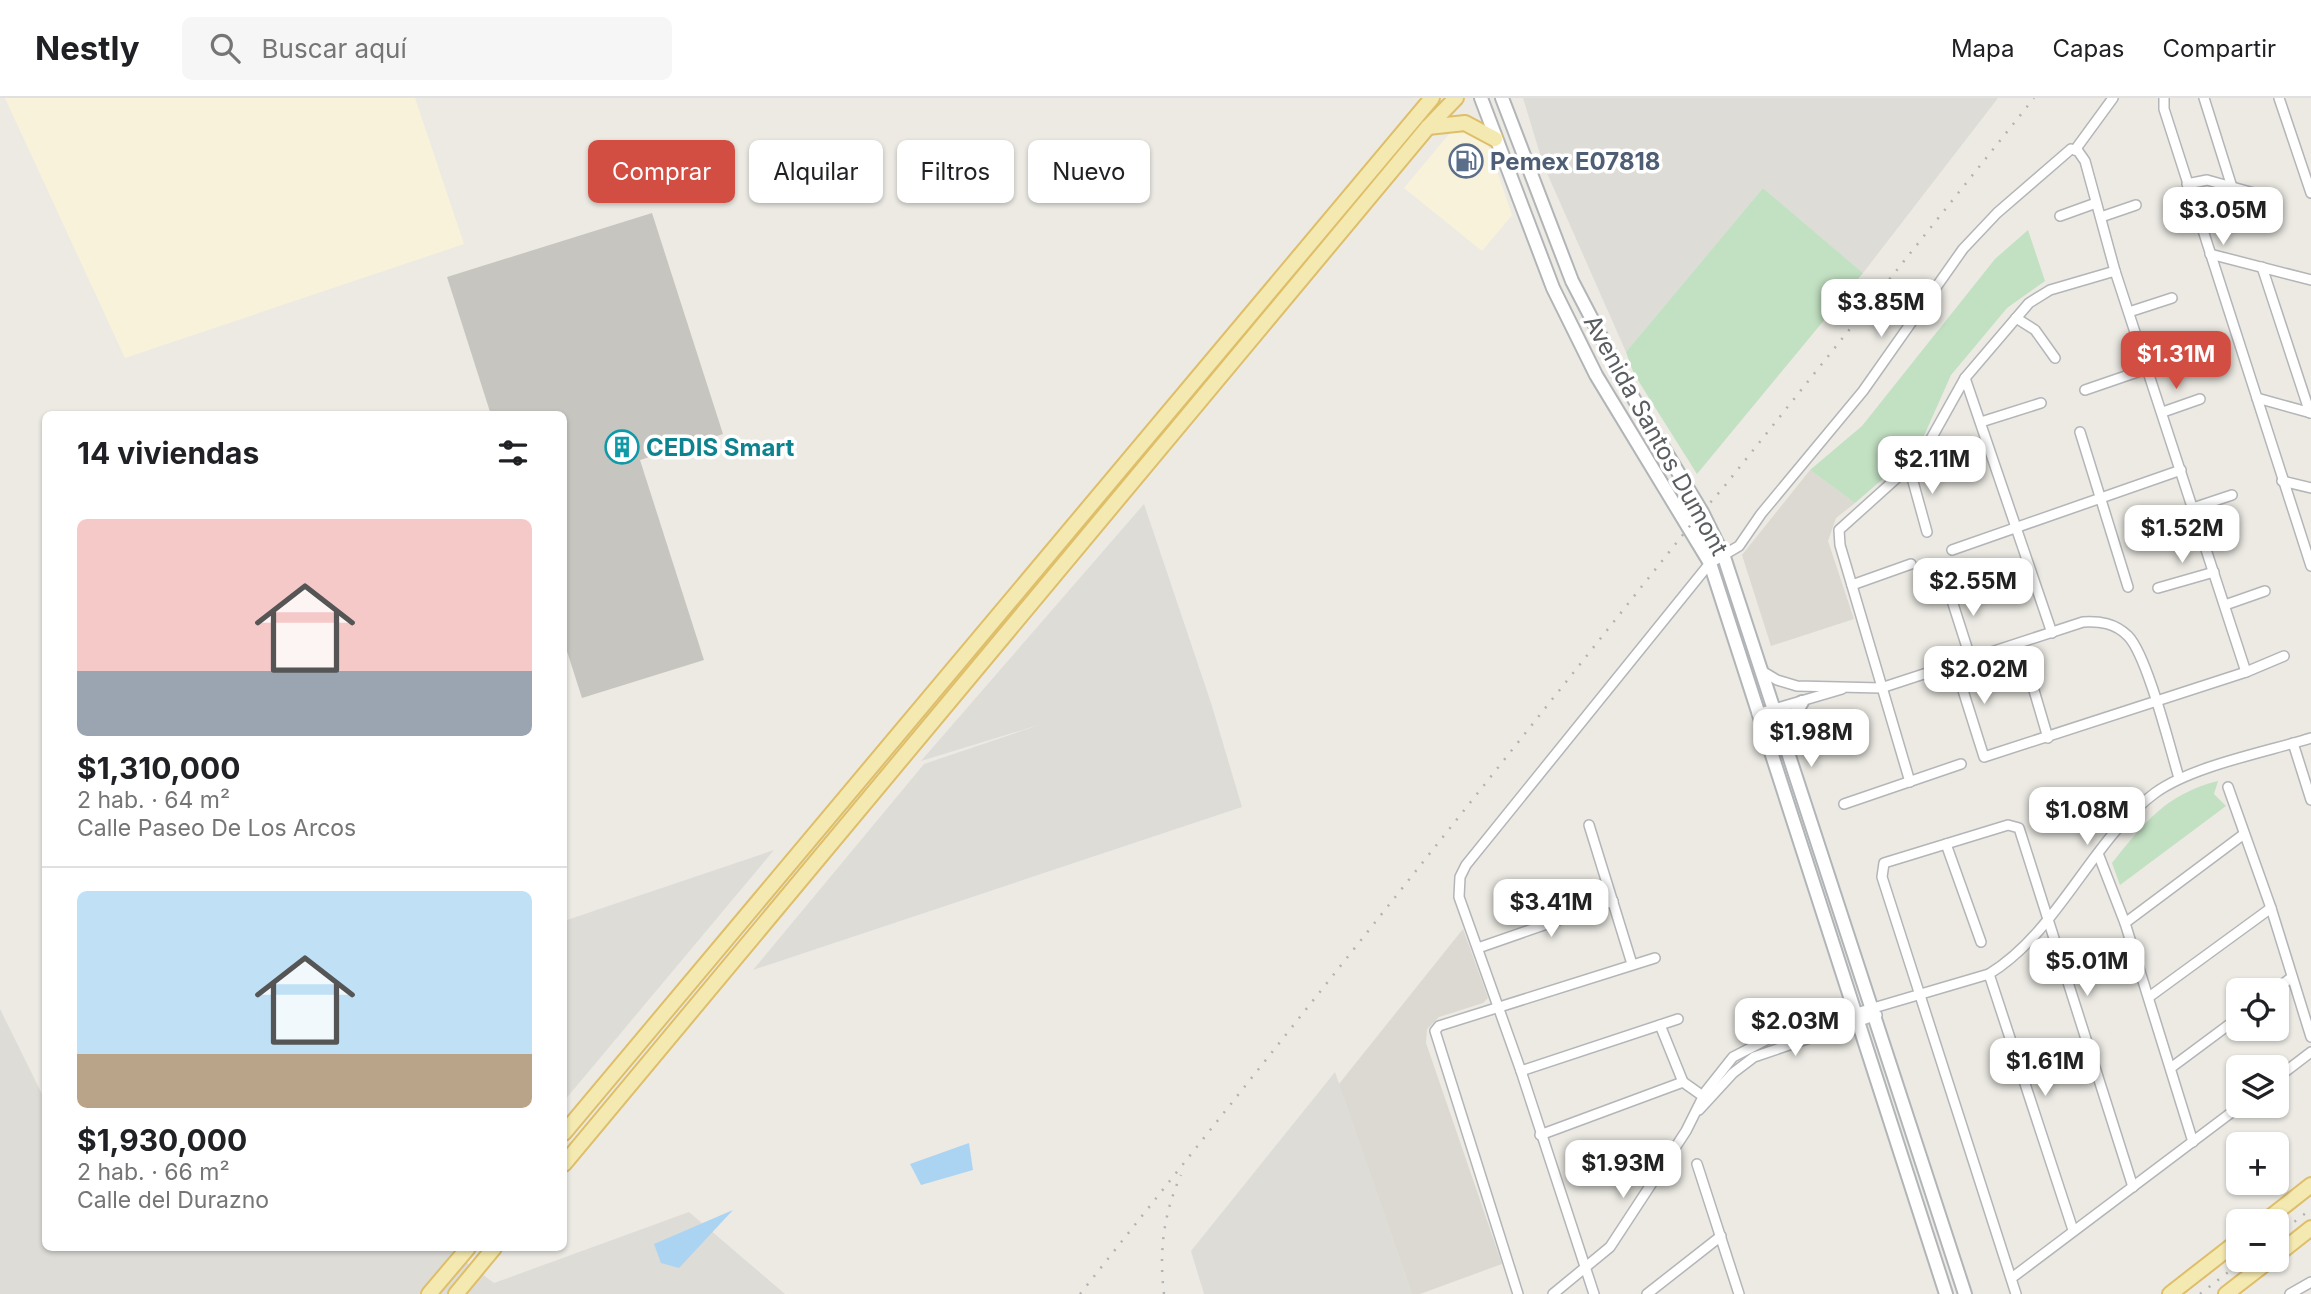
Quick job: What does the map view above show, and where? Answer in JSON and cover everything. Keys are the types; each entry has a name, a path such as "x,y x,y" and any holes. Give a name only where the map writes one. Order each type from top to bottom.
{"main road":[{"path":"567,1129 1432,98"},
{"path":"567,1160 1428,127 1456,98"},
{"name":"Avenida Santos Dumont","path":"1481,98 1553,288 1595,375 1645,460 1704,549 1710,563 1946,1294"},
{"name":"Avenida Santos Dumont","path":"1502,98 1572,281 1631,394 1706,519 1724,557 1785,743 1878,1010 1965,1294"},
{"path":"1428,127 1465,123 1495,139"},
{"path":"1785,743 1792,719 1802,702"},
{"path":"746,915 761,925"},
{"path":"2281,1209 2311,1185"},
{"path":"2289,1245 2311,1228"},
{"path":"2170,1294 2226,1250"},
{"path":"429,1294 465,1251"},
{"path":"456,1294 492,1251"},
{"path":"2226,1294 2254,1272"}],"street":[{"path":"1594,1294 1521,1071 1462,905 1459,887 1466,865 1710,563 1724,557 1739,545 1761,514 1863,391 1963,249 1997,213 2065,153 2075,150 2113,98"},
{"path":"2204,98 2232,187"},
{"path":"2279,98 2311,193"},
{"path":"2163,100 2187,184 2310,563"},
{"path":"2075,150 2085,161 2115,271 2246,672"},
{"path":"2187,184 2207,180 2260,195"},
{"path":"2060,216 2096,203"},
{"path":"2101,217 2136,205"},
{"path":"2210,254 2311,280"},
{"path":"2262,267 2311,413"},
{"path":"1910,782 1852,585 1839,537 1840,527 1909,467 1927,446 1965,378 2029,303 2050,290 2115,271"},
{"path":"2129,312 2172,298"},
{"path":"2016,318 2035,330 2055,358"},
{"path":"2085,390 2148,368"},
{"path":"1965,378 2052,633"},
{"path":"2258,398 2311,413"},
{"path":"2163,412 2200,399"},
{"path":"1981,422 2041,403"},
{"path":"2080,432 2128,587"},
{"path":"1909,467 1927,532"},
{"path":"1952,550 2181,470"},
{"path":"2282,481 2311,488"},
{"path":"2193,508 2232,495"},
{"path":"1852,585 1911,564"},
{"path":"2158,588 2214,572"},
{"path":"1947,585 1971,660"},
{"path":"2225,605 2265,591"},
{"path":"1762,671 1797,686 1881,688 2083,622 2098,621 2119,628 2134,643 2156,702 2179,778"},
{"path":"1955,665 1984,757 2246,672 2284,656"},
{"path":"2033,687 2048,738"},
{"path":"1757,714 1844,688"},
{"path":"1553,1294 1585,1270 1614,1241 1699,1110 1724,1066 1749,1048 1857,1017 1989,974 2016,955 2047,922 2141,806 2179,778 2311,738"},
{"path":"2293,743 2311,800"},
{"path":"1844,804 1961,764"},
{"path":"2228,787 2311,1037"},
{"path":"1589,825 1632,964"},
{"path":"2016,1294 1882,877 1882,866 2008,825 2016,826 2021,832 2047,922 2133,1187"},
{"path":"2125,923 2244,834"},
{"path":"1946,844 1981,942"},
{"path":"2099,856 2125,923 2172,1067 2193,1142"},
{"path":"1478,948 1613,901"},
{"path":"2149,997 2270,908"},
{"path":"1518,1294 1435,1034 1439,1026 1655,958"},
{"path":"1989,974 2073,1230"},
{"path":"1521,1071 1678,1018"},
{"path":"1660,1025 1683,1082 1706,1098"},
{"path":"2172,1067 2226,1027"},
{"path":"2289,1069 2311,1052"},
{"path":"1540,1135 1683,1082"},
{"path":"2012,1277 2226,1117"},
{"path":"1697,1164 1739,1294"},
{"path":"1647,1294 1721,1236"},
{"path":"2290,1294 2311,1282"}],"shaded area":[{"path":"5,98 415,98 464,244 125,358"},
{"path":"1523,98 1998,98 1863,273 1763,188 1626,352 1543,164"},
{"path":"1455,127 1486,139 1512,215 1482,251 1404,188"},
{"path":"1810,470 1855,503 1836,518 1828,541 1854,619 1771,646 1742,555"},
{"path":"1144,504 1211,703 1242,807 753,970 924,764 1045,723 921,761"},
{"path":"774,850 567,1097 567,920"},
{"path":"1463,929 1488,998 1483,1003 1439,1017 1427,1029 1426,1043 1502,1264 1420,1294 1412,1294 1339,1084"},
{"path":"0,1009 42,1094 42,1251 451,1251 494,1283 689,1212 785,1294 0,1294"},
{"path":"1335,1072 1412,1294 1204,1294 1191,1251"}],"green space":[{"path":"1763,188 1863,273 1697,474 1634,374 1626,352"},
{"path":"2028,230 2045,281 2007,308 1951,375 1923,438 1855,503 1810,470 1862,426 1995,259"},
{"path":"2218,781 2214,794 2226,806 2120,885 2112,863 2146,823 2170,802"}],"water":[{"path":"969,1143 973,1170 921,1185 910,1164"},
{"path":"733,1210 679,1268 661,1263 654,1244"}],"building":[{"name":"Pemex E07818","path":"1459,148 1480,165 1473,174 1452,157"},
{"name":"CEDIS Smart","path":"652,213 723,434 640,460 704,660 582,698 567,651 567,411 490,411 447,277"}],"railway":[{"path":"1080,1294 1689,527 2034,98"},
{"path":"1164,1294 1162,1264 1166,1219 1181,1175"},
{"path":"2289,1226 2311,1209"},
{"path":"2200,1294 2228,1272"}],"place":[{"name":"Pemex E07818","path":"1466,161"},
{"name":"CEDIS Smart","path":"622,447"}]}
